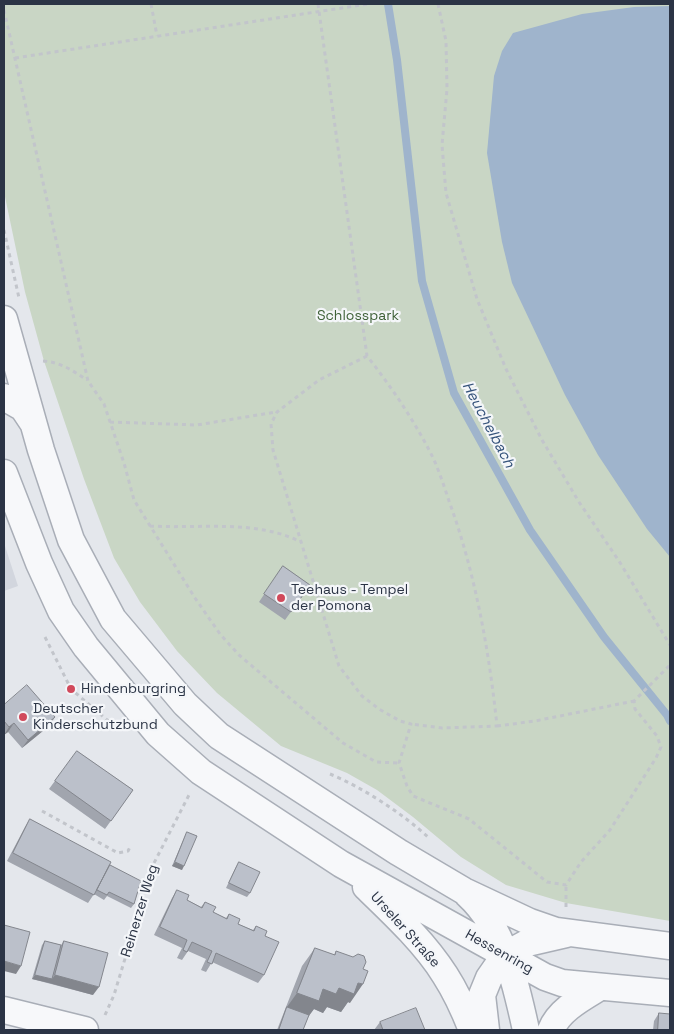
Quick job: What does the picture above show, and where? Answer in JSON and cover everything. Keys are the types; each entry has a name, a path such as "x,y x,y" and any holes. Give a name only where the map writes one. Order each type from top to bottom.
{"street":[{"path":"4,352 10,315"},
{"path":"10,315 41,450 72,540 113,619 185,704 219,736 398,852 464,892 530,922 566,934 670,946"},
{"path":"4,396 22,408 36,428"},
{"path":"4,473 38,563 61,611 86,647 158,734 201,772 342,864"},
{"name":"Hessenring","path":"342,864 545,978 562,983 670,993"},
{"name":"Urseler Straße","path":"342,864 384,904 438,965 452,987 472,1030"},
{"path":"464,892 484,913 505,955 526,1030"},
{"path":"486,1030 482,995 489,978 505,955 527,943 566,934"},
{"path":"551,1030 560,1017 575,1002 600,987"},
{"path":"4,1010 95,1023"}],"path":[{"path":"151,4 157,36"},
{"path":"318,4 367,356 387,382 429,449 463,539 492,676 497,726"},
{"path":"15,58 368,4"},
{"path":"438,4 446,42 448,89 442,145 446,193 477,299 506,369 542,440 670,645"},
{"path":"4,10 88,381"},
{"path":"4,230 10,315"},
{"path":"367,356 319,380 277,412 271,424 273,450 339,666 362,696 379,709 400,721 411,724 442,728 497,726 535,721 634,701 640,693 670,666"},
{"path":"36,363 44,361 53,362 71,369 88,381 104,404 134,500 220,634 239,655 343,743 376,762 399,763"},
{"path":"110,422 197,425 277,412"},
{"path":"150,526 243,527 265,531 301,542"},
{"path":"558,907 566,908 566,886 581,862 610,830 661,747 657,736 635,709 634,701"},
{"path":"411,724 399,763 407,786 413,796 468,820 547,882 566,886"},
{"path":"324,772 365,791 416,826 430,839"},
{"name":"Reinerzer Weg","path":"95,1023 114,994 154,863 189,794 197,800"},
{"path":"42,811 118,853 128,852 131,845"}],"shaded area":[{"path":"4,543 18,586 4,591"}],"green space":[{"name":"Schlosspark","path":"4,4 670,4 670,921 566,903 506,885 461,857 377,790 347,773 281,746 217,693 177,651 140,602 114,558 84,479 44,361 25,292 4,192"}],"water":[{"path":"670,6 670,557 647,529 598,455 565,395 512,283 502,242 487,153 494,76 502,51 513,33 582,14 634,7"}],"building":[{"name":"Teehaus - Tempel der Pomona","path":"283,566 310,585 291,612 264,594"},
{"name":"Deutscher Kinderschutzbund","path":"27,685 55,717 28,740 14,723 9,727 4,721 4,705"},
{"path":"77,751 133,790 111,821 55,781"},
{"path":"30,819 111,862 94,895 13,853"},
{"path":"187,832 197,836 184,866 175,862"},
{"path":"239,862 260,872 250,893 229,883"},
{"path":"110,865 141,881 134,904 109,892 107,895 97,890"},
{"path":"177,890 189,895 187,900 202,908 205,902 216,907 213,912 227,919 229,914 240,919 238,924 254,931 256,926 267,931 265,936 279,942 264,975 216,953 212,964 207,962 212,951 192,942 187,952 183,950 187,940 160,927"},
{"path":"4,925 30,932 21,966 4,961"},
{"path":"45,941 61,945 52,979 35,975"},
{"path":"64,941 108,953 99,987 55,975"},
{"path":"315,948 335,955 336,951 353,957 358,954 364,956 366,962 363,969 368,971 363,984 358,983 354,994 339,988 336,994 323,989 319,1001 297,993"},
{"path":"287,1007 309,1015 303,1030 279,1030"},
{"path":"416,1008 425,1030 383,1030 380,1022"},
{"path":"659,1013 670,1014 670,1030 658,1030"}],"waterway":[{"name":"Heuchelbach","path":"388,4 397,60 422,281 454,393 530,530 604,637 670,721"}],"place":[{"name":"Teehaus - Tempel der Pomona","path":"281,598"},
{"name":"Hindenburgring","path":"71,689"},
{"name":"Deutscher Kinderschutzbund","path":"23,717"}]}
